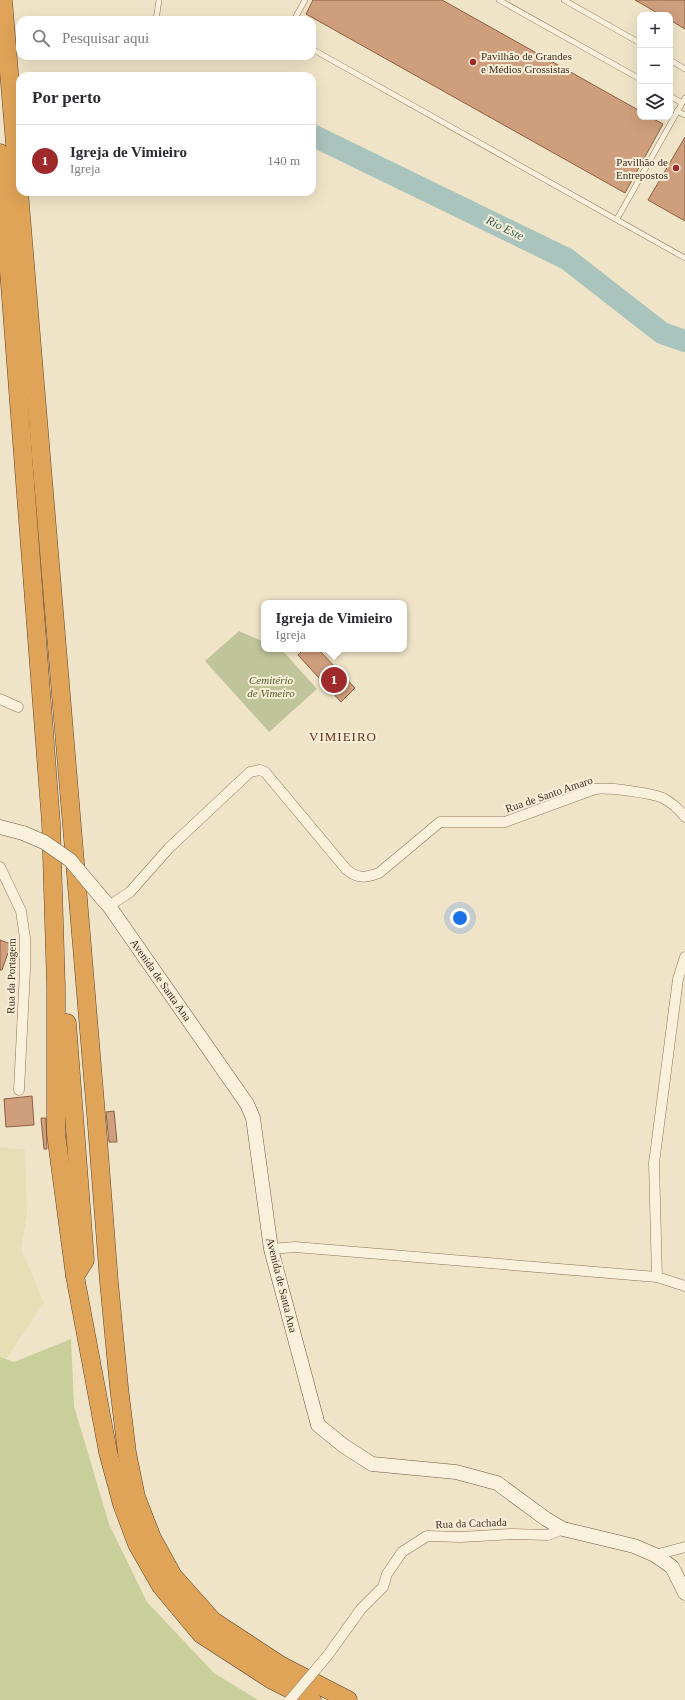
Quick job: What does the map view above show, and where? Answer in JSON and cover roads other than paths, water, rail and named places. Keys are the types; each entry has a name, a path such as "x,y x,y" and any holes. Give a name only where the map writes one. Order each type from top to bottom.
{"highway":[{"path":"3,0 15,232 51,822 56,987 56,1134 75,1276 108,1452 122,1504 137,1544 161,1586 200,1634 272,1680 312,1700"},
{"path":"0,153 15,232 85,982 109,1282 122,1416 127,1453 136,1497 152,1538 173,1576 213,1621 280,1665 348,1700"}],"street":[{"path":"0,699 18,707"},
{"name":"Rua de Santo Amaro","path":"105,901 130,892 169,848 250,772 255,770 265,772 346,869 359,877 378,873 440,822 505,822 594,790 606,788 662,798 675,806 685,817"},
{"name":"Avenida de Santa Ana","path":"0,827 23,833 44,842 70,860 105,901 248,1104 252,1118 271,1249 318,1425 344,1446 372,1464 456,1472 498,1483 546,1519 563,1529 634,1546 655,1555 672,1567 685,1593"},
{"name":"Rua da Portagem","path":"0,867 21,911 25,938 19,1090"},
{"path":"657,1277 654,1163 678,979 685,958"},
{"path":"271,1249 295,1247 657,1277 685,1286"},
{"name":"Rua da Cachada","path":"290,1700 328,1655 361,1609 383,1587 387,1574 402,1552 427,1536 460,1537 512,1534 548,1535 563,1529"},
{"path":"655,1555 685,1547"}],"lane":[{"path":"157,16 159,0"},
{"path":"296,16 305,0"},
{"path":"499,0 637,77"},
{"path":"564,0 637,41"},
{"path":"316,51 685,258"},
{"path":"673,62 685,69"},
{"path":"617,219 684,100 673,97"},
{"path":"677,111 685,115"}],"waterway":[{"name":"Rio Este","path":"316,137 567,259 662,333 685,341"}],"place":[{"name":"Pavilhão de Grandes e Médios Grossistas","path":"473,62"},
{"name":"Pavilhão de Entrepostos","path":"676,168"},
{"name":"Igreja de Vimieiro","path":"334,680"}],"district":[{"name":"VIMIEIRO","path":"343,736"}],"park label":[{"name":"Cemitério de Vimeiro","path":"271,686"}]}
